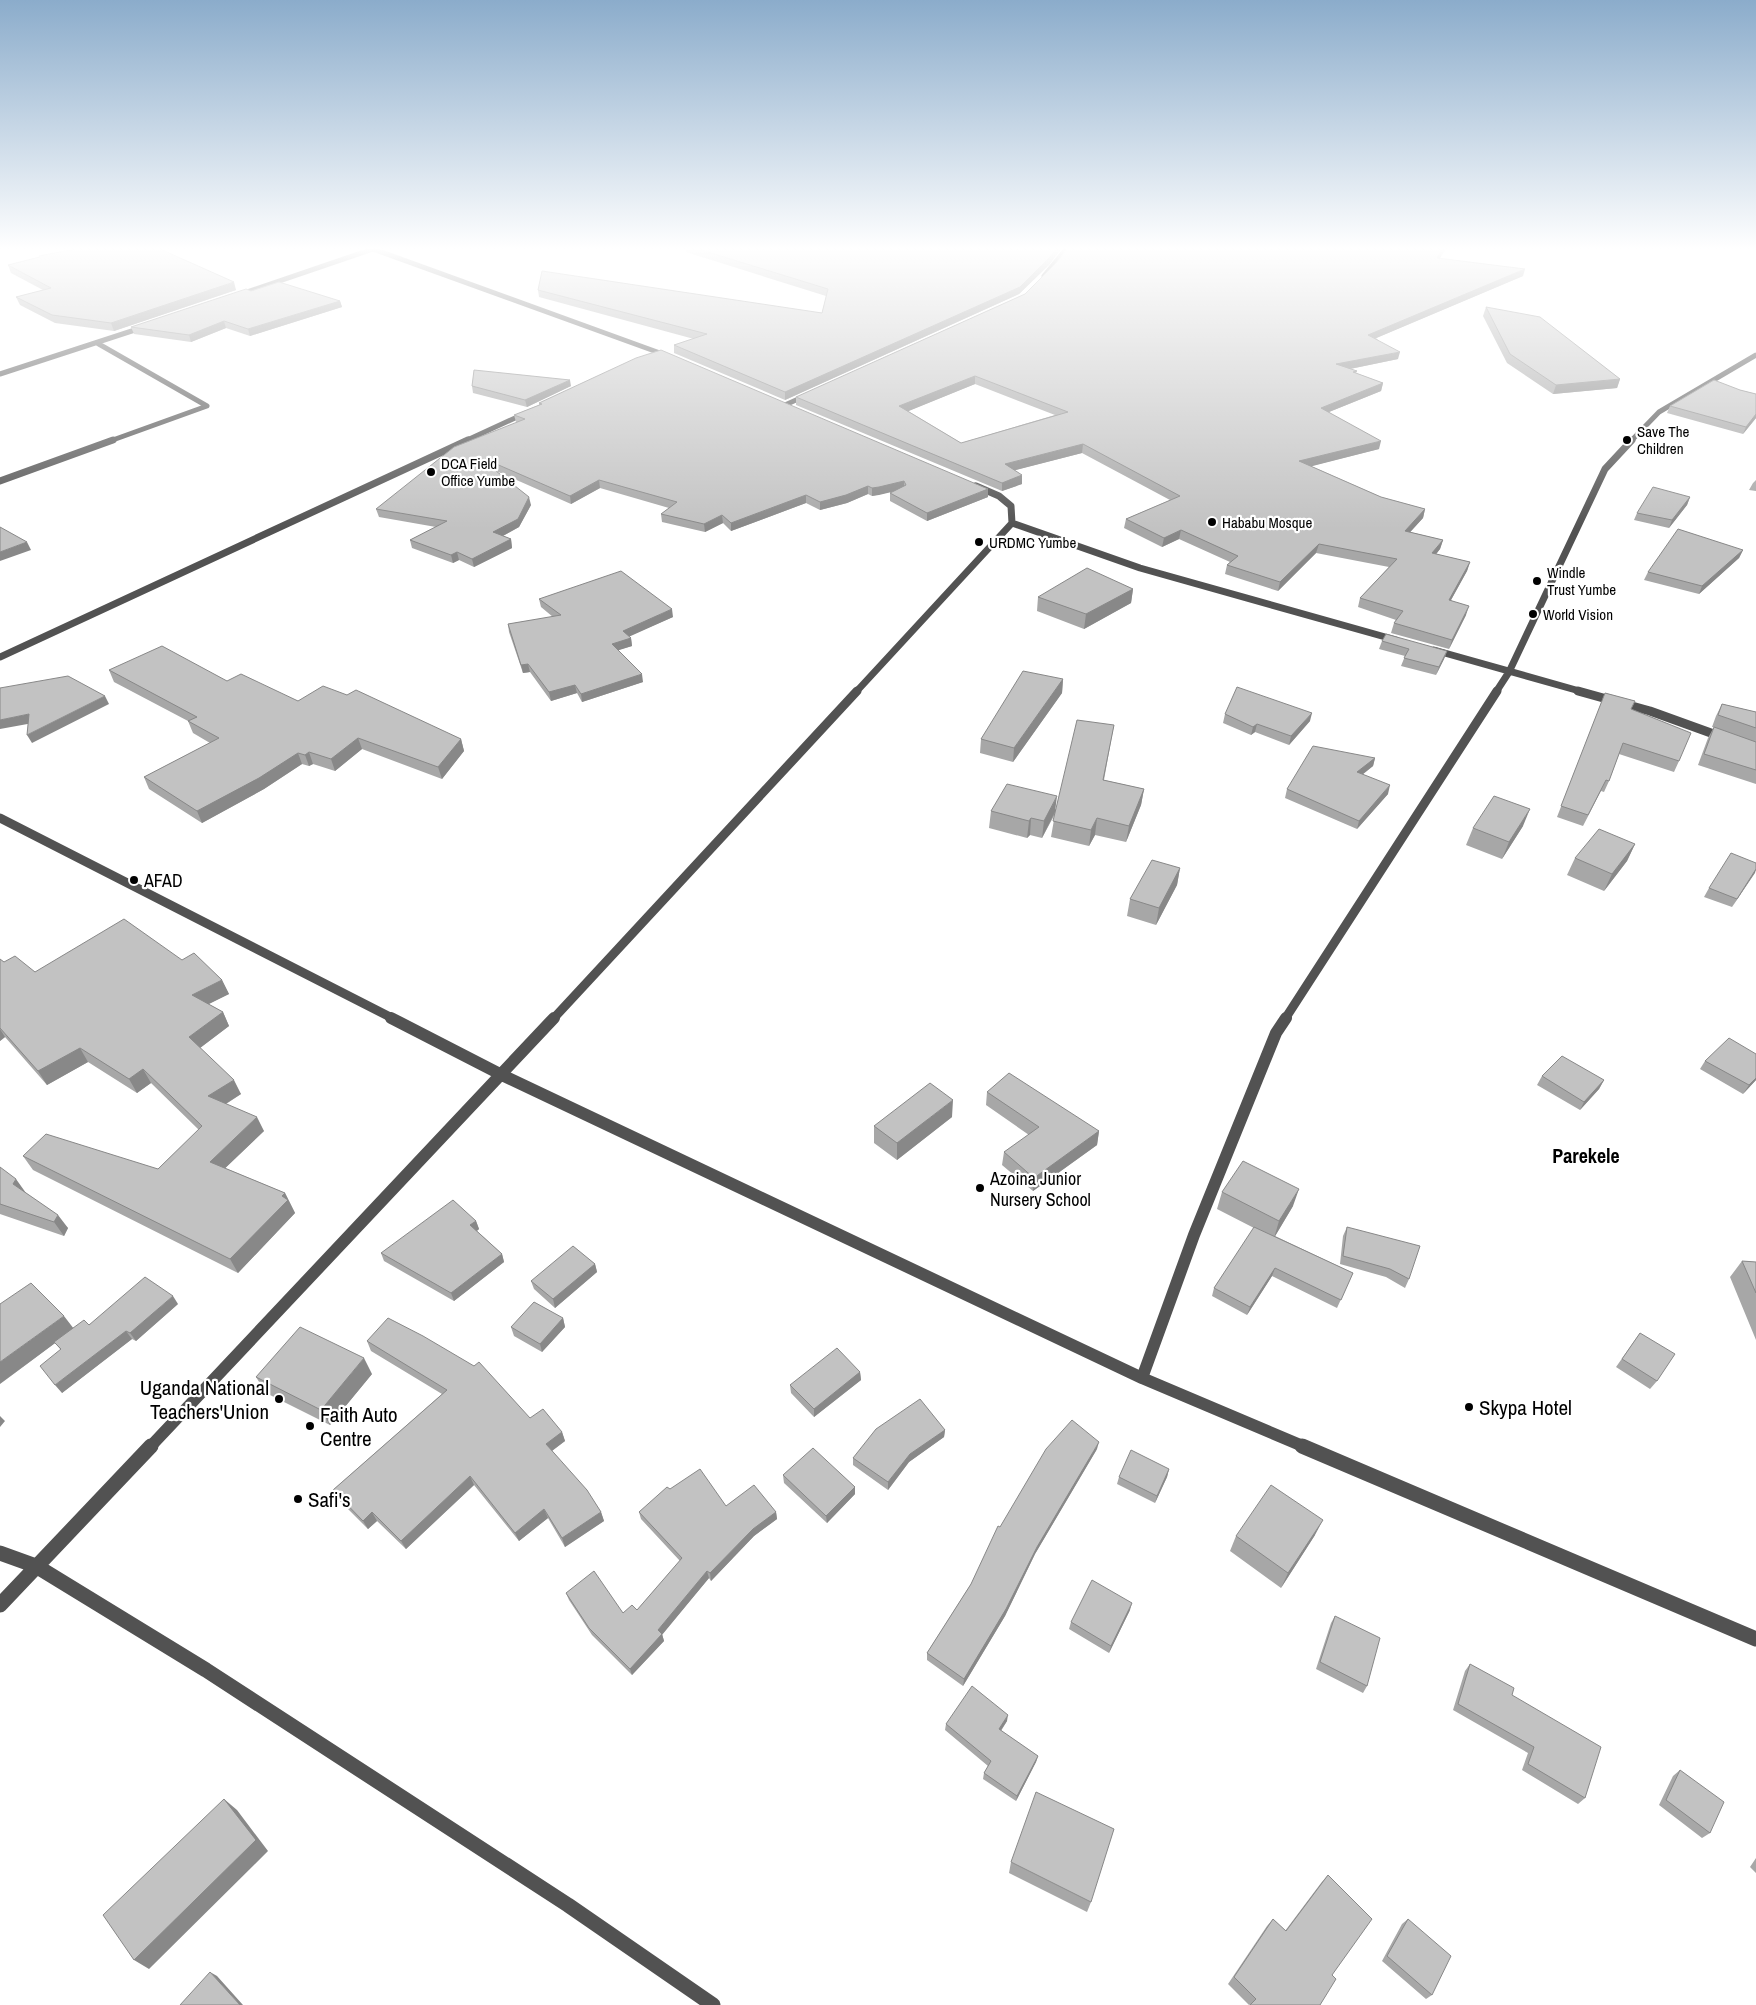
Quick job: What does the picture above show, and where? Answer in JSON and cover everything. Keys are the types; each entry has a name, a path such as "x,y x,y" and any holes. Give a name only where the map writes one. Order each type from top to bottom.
{"street":[{"path":"0,374 96,343 207,406 0,481"},
{"path":"634,343 676,359"},
{"path":"649,355 658,351"},
{"path":"1142,1378 1194,1235 1276,1033 1509,672 1605,469 1659,412 1756,355"},
{"path":"785,405 812,393"},
{"path":"776,401 794,409"},
{"path":"0,657 532,410"},
{"path":"0,1605 502,1076 1012,523 1011,506 999,496 972,485"},
{"path":"1012,523 1140,568 1405,642"},
{"path":"1424,648 1650,711 1730,740"},
{"path":"0,818 502,1076 1142,1378 1756,1639"},
{"path":"0,1553 36,1566 206,1670 560,1899 713,2005"}],"building":[{"path":"681,343 896,343 785,392 674,345"},
{"path":"917,343 1382,343 1400,352 1336,364 1383,383 1321,408 1381,441 1299,461 1381,497 1425,509 1405,531 1443,540 1432,553 1470,562 1449,600 1469,606 1452,640 1394,623 1403,611 1360,598 1397,559 1319,544 1280,582 1227,565 1238,556 1181,530 1164,538 1126,519 1180,496 1083,444 1005,464 1022,475 1002,483 796,397","holes":["975,376 1068,412 961,443 899,406"]},
{"path":"1504,343 1573,343 1620,379 1556,385 1510,354"},
{"path":"661,350 988,489 927,513 890,493 906,485 904,481 872,488 868,486 846,495 820,502 806,495 731,523 722,515 704,524 661,514 677,502 599,480 570,496 494,463 491,467 529,497 518,519 493,532 511,539 472,559 457,552 451,555 410,540 447,521 376,509 454,447 525,419 514,415 542,404 539,403 636,358"},
{"path":"474,370 570,380 525,400 472,386"},
{"path":"1714,380 1756,394 1756,414 1746,427 1670,406"},
{"path":"1653,487 1690,497 1672,520 1637,513"},
{"path":"0,527 27,542 0,552"},
{"path":"1678,529 1743,550 1702,586 1648,572"},
{"path":"1087,568 1133,589 1086,614 1038,597"},
{"path":"621,571 672,609 623,631 631,638 612,644 642,674 581,694 575,685 549,692 528,664 521,665 508,624 561,615 539,599"},
{"path":"1386,634 1447,651 1439,667 1404,658 1409,649 1382,641"},
{"path":"162,646 227,681 241,674 298,701 323,686 347,695 356,690 461,739 438,767 358,738 331,759 309,752 305,755 298,753 259,778 197,811 144,777 219,738 188,721 197,717 109,670"},
{"path":"1023,671 1063,679 1014,748 981,739"},
{"path":"68,676 105,696 27,735 29,714 0,720 0,688"},
{"path":"1237,687 1312,713 1291,736 1257,724 1253,727 1225,714"},
{"path":"1605,693 1635,701 1631,709 1691,733 1679,761 1623,743 1609,781 1606,780 1588,815 1561,806"},
{"path":"1722,704 1756,712 1756,728 1718,715"},
{"path":"1077,720 1114,725 1103,780 1144,789 1129,826 1097,818 1091,830 1053,821"},
{"path":"1714,727 1756,742 1756,770 1704,754"},
{"path":"1313,746 1375,758 1357,772 1390,785 1359,821 1287,789"},
{"path":"1007,784 1057,796 1044,821 1031,818 1029,821 991,811"},
{"path":"1494,796 1530,809 1509,842 1473,828"},
{"path":"1599,829 1635,844 1612,874 1575,858"},
{"path":"1731,853 1756,863 1756,869 1737,899 1709,888"},
{"path":"1152,860 1180,868 1159,908 1130,899"},
{"path":"124,919 182,960 194,953 222,980 192,995 223,1012 189,1037 234,1080 208,1096 257,1117 210,1162 285,1193 282,1196 288,1200 230,1259 23,1156 46,1134 158,1169 202,1126 143,1069 129,1079 80,1048 38,1071 0,1028 0,959 4,962 15,956 35,972"},
{"path":"1729,1038 1756,1054 1756,1078 1749,1085 1705,1061"},
{"path":"1562,1056 1604,1080 1584,1102 1542,1076"},
{"path":"1009,1073 1099,1131 1034,1178 1004,1152 1039,1127 987,1092"},
{"path":"930,1083 953,1100 897,1143 874,1126"},
{"path":"1243,1161 1299,1189 1279,1221 1222,1192"},
{"path":"0,1167 16,1179 13,1184 58,1215 54,1222 0,1204"},
{"path":"453,1200 476,1221 470,1225 502,1254 451,1293 381,1253"},
{"path":"1254,1227 1353,1273 1341,1300 1275,1268 1250,1307 1214,1288"},
{"path":"1347,1227 1420,1246 1409,1279 1390,1269 1343,1256"},
{"path":"573,1246 595,1264 553,1299 531,1281"},
{"path":"1742,1261 1756,1262 1756,1293"},
{"path":"145,1277 173,1296 130,1333 126,1331 55,1385 40,1366 61,1349 54,1342 84,1320 89,1325"},
{"path":"31,1283 64,1316 0,1362 0,1304"},
{"path":"534,1302 563,1318 540,1344 511,1327"},
{"path":"388,1318 474,1366 479,1362 530,1418 543,1409 562,1432 546,1444 587,1490 601,1512 562,1538 544,1509 515,1533 470,1476 401,1541 372,1512 363,1521 333,1490 447,1390 367,1341"},
{"path":"300,1327 364,1358 321,1410 256,1377"},
{"path":"1640,1333 1675,1354 1657,1381 1622,1359"},
{"path":"837,1348 860,1372 814,1409 790,1385"},
{"path":"920,1399 945,1430 910,1454 888,1482 853,1458 876,1429"},
{"path":"1072,1420 1099,1442 1037,1547 1006,1609 964,1679 927,1653 971,1584 998,1526 1000,1527 1046,1449"},
{"path":"813,1448 855,1487 826,1516 783,1475"},
{"path":"1131,1450 1169,1469 1157,1496 1119,1477"},
{"path":"700,1469 726,1506 754,1485 776,1512 753,1529 710,1573 707,1571 658,1630 662,1634 630,1669 589,1628 566,1593 594,1571 623,1613 632,1605 637,1610 682,1558 639,1512 667,1487 670,1489"},
{"path":"1271,1485 1323,1520 1288,1573 1236,1536"},
{"path":"1092,1580 1132,1603 1111,1646 1071,1622"},
{"path":"1335,1616 1380,1638 1367,1686 1320,1662"},
{"path":"1470,1664 1514,1688 1512,1695 1601,1747 1585,1798 1528,1764 1534,1747 1458,1704"},
{"path":"972,1686 1008,1715 999,1729 1038,1756 1017,1796 984,1773 991,1761 946,1724"},
{"path":"1680,1770 1724,1802 1710,1833 1666,1800"},
{"path":"1036,1792 1114,1829 1091,1902 1011,1862"},
{"path":"224,1799 256,1840 134,1960 103,1915"},
{"path":"1328,1875 1372,1919 1332,1975 1336,1979 1320,2005 1250,2005 1256,1999 1234,1977 1273,1919 1286,1931"},
{"path":"1408,1919 1451,1956 1432,1995 1387,1956"},
{"path":"210,1972 240,2005 180,2005"}],"place":[{"name":"Save The Children","path":"1627,440"},
{"name":"DCA Field Office Yumbe","path":"431,472"},
{"name":"Hababu Mosque","path":"1212,522"},
{"name":"URDMC Yumbe","path":"979,542"},
{"name":"Windle Trust Yumbe","path":"1537,581"},
{"name":"World Vision","path":"1533,614"},
{"name":"AFAD","path":"134,880"},
{"name":"Azoina Junior Nursery School","path":"980,1188"},
{"name":"Uganda National Teachers'Union","path":"279,1399"},
{"name":"Skypa Hotel","path":"1469,1407"},
{"name":"Faith Auto Centre","path":"310,1426"},
{"name":"Safi's","path":"298,1499"}],"district":[{"name":"Parekele","path":"1586,1155"}]}
